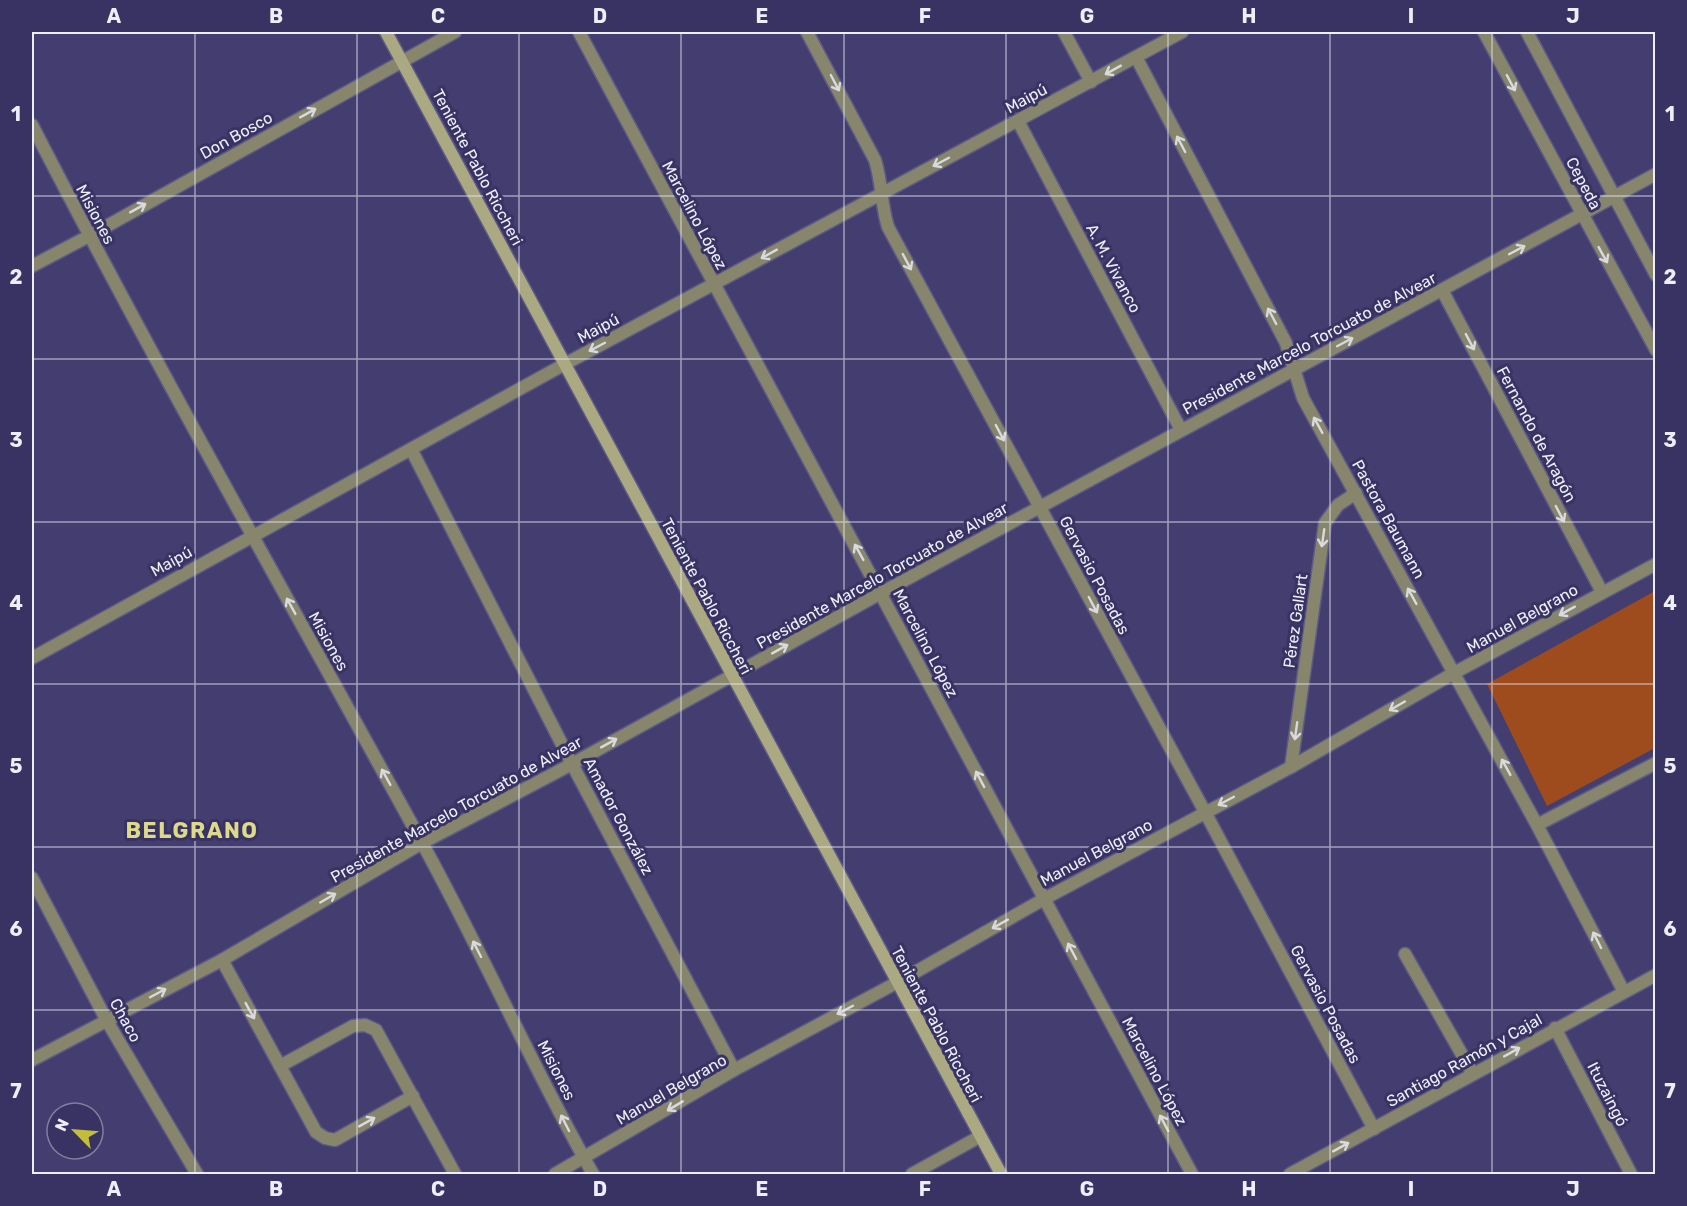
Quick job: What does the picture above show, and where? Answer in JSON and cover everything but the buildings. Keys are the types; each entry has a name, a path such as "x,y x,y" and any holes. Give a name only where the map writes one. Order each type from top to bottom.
{"street":[{"name":"Teniente Pablo Riccheri","path":"386,32 1000,1174"},
{"name":"Don Bosco","path":"32,266 455,32"},
{"name":"Marcelino López","path":"579,32 1192,1174"},
{"name":"Gervasio Posadas","path":"807,32 875,160 880,176 888,227 1374,1129"},
{"path":"1064,32 1090,82"},
{"name":"Maipú","path":"32,658 565,364 1182,32"},
{"name":"Cepeda","path":"1484,32 1656,350"},
{"name":"Cepeda","path":"1527,32 1656,275"},
{"name":"Pastora Baumann","path":"1136,57 1286,343 1303,398 1455,673 1624,992"},
{"name":"A. M. Vivanco","path":"1018,121 1182,430"},
{"name":"Misiones","path":"32,125 89,236 251,536 422,843 593,1174"},
{"name":"Presidente Marcelo Torcuato de Alvear","path":"32,1060 222,960 422,843 572,764 881,593 1656,174"},
{"name":"Fernando de Aragón","path":"1442,290 1602,592"},
{"name":"Amador González","path":"411,449 572,764 734,1070"},
{"name":"Pérez Gallart","path":"1291,767 1325,523 1338,505 1356,493"},
{"name":"Manuel Belgrano","path":"555,1174 734,1070 1044,899 1291,767 1455,673 1656,564"},
{"path":"1537,825 1656,763"},
{"name":"Chaco","path":"32,878 107,1021 197,1174"},
{"path":"1405,954 1473,1074"},
{"path":"222,960 316,1132 325,1138 335,1140 413,1096"},
{"name":"Santiago Ramón y Cajal","path":"1290,1174 1656,975"},
{"path":"280,1066 353,1026 365,1025 376,1030 455,1174"},
{"name":"Ituzaingó","path":"1555,1028 1631,1174"},
{"path":"912,1174 979,1137"}],"shaded area":[{"path":"1655,591 1655,748 1547,806 1487,684"}],"district":[{"name":"BELGRANO","path":"192,830"}]}
